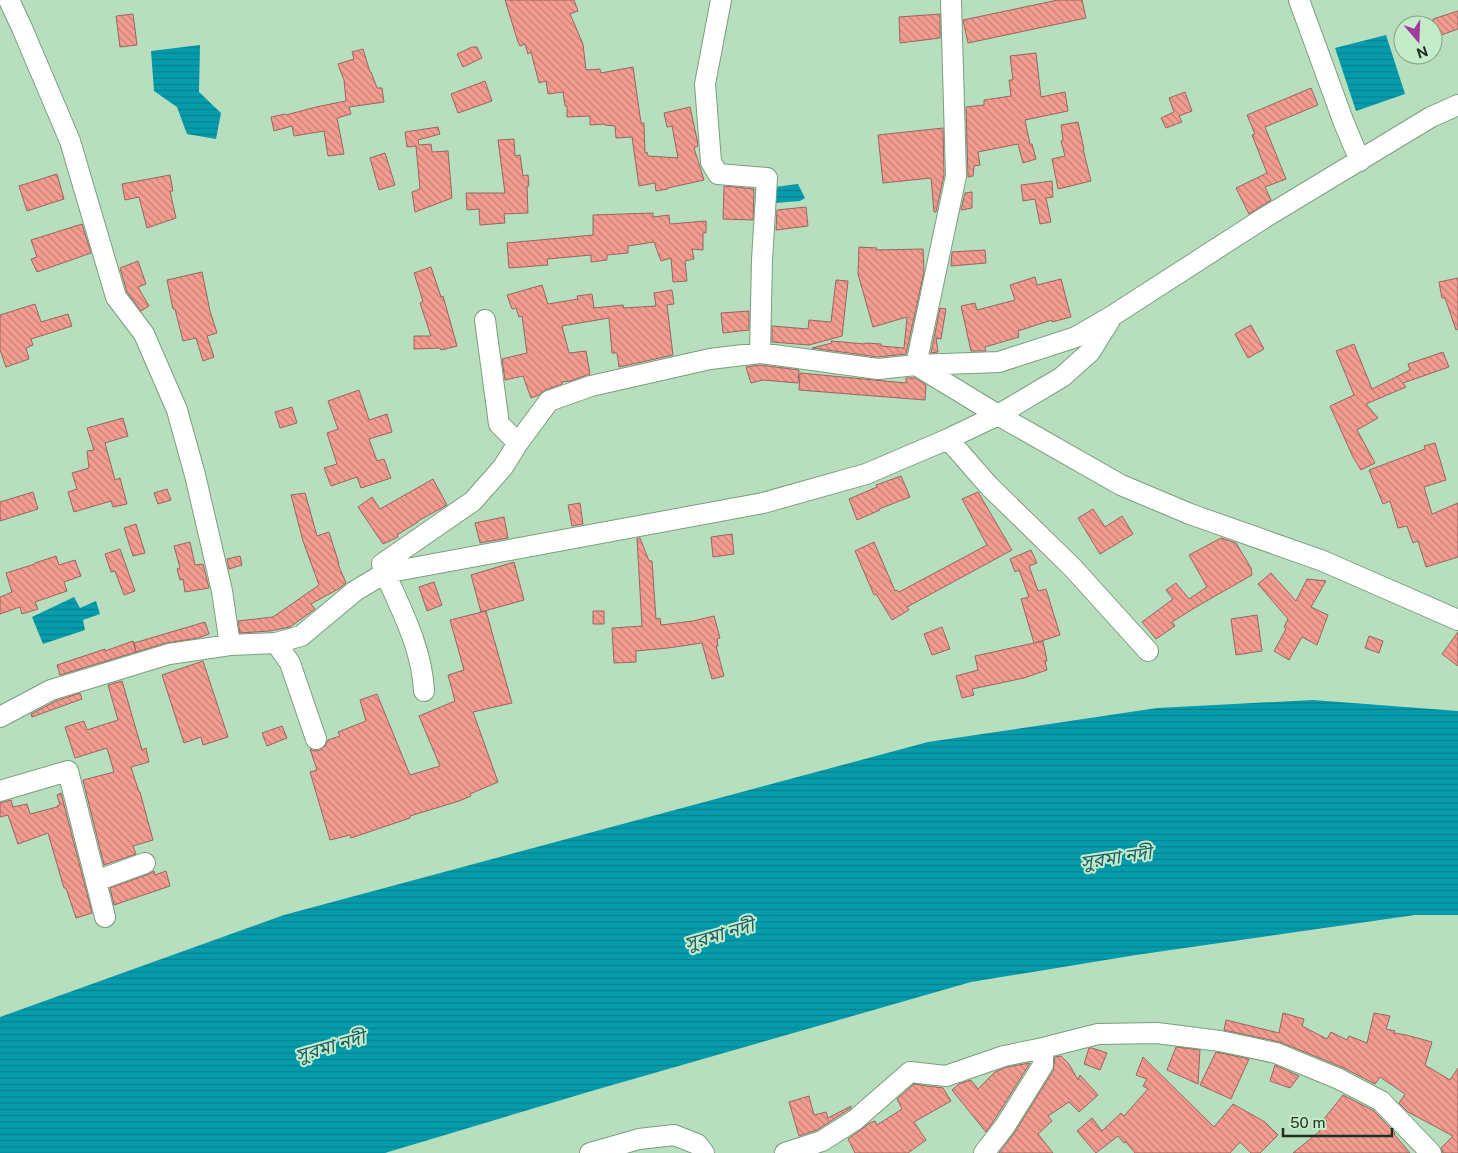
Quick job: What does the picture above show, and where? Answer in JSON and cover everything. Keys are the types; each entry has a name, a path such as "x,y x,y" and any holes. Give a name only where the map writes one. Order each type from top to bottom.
{"street":[{"path":"9,0 70,141 116,297 144,334 176,410 195,475 222,591 230,645"},
{"path":"721,0 705,84 711,162 718,174 767,178 762,260 760,353"},
{"path":"916,365 956,176 951,0"},
{"path":"1299,0 1344,123 1360,160"},
{"path":"424,691 424,677 412,634 382,564 473,501 503,467 549,400 591,386 710,359 760,353 878,369 916,365 999,362 1076,338 1264,218 1431,117 1458,105"},
{"path":"0,717 51,690 169,654 230,645 276,642 301,636 355,592 385,574 763,502 866,474 998,416 1062,377 1090,352 1112,316"},
{"path":"486,320 500,424 518,443"},
{"path":"916,365 998,416 1121,485 1190,514 1323,561 1458,620"},
{"path":"948,439 989,486 1074,568 1148,651"},
{"path":"276,642 290,664 316,739"},
{"path":"0,791 68,771 105,917"},
{"path":"96,881 145,863"},
{"path":"785,1153 822,1141 855,1120 910,1072 946,1076 1004,1056 1098,1034 1157,1032 1220,1041 1276,1053 1339,1079 1381,1100 1430,1153"},
{"path":"984,1153 1005,1126 1043,1065 1043,1048"},
{"path":"590,1153 639,1139 674,1135 697,1144 704,1153"}],"water":[{"path":"1386,35 1393,57 1393,65 1396,65 1405,94 1356,111 1335,48"},
{"path":"200,45 199,92 221,113 216,139 187,134 177,107 154,91 151,51"},
{"path":"798,184 805,198 800,201 775,203 775,187"},
{"path":"74,597 80,608 96,601 100,614 83,620 85,630 43,644 32,617"},
{"name":"সুরমা নদী","path":"1313,700 1458,711 1458,915 1415,915 1136,955 971,982 595,1090 385,1153 0,1153 0,1017 284,915 928,742 1157,708"}],"building":[{"path":"505,0 574,0 578,11 570,14 583,44 586,70 600,69 601,73 633,67 641,123 644,123 645,153 647,152 648,156 678,158 672,126 667,127 664,113 690,107 698,144 694,148 704,180 656,191 655,183 639,186 632,137 616,138 615,126 605,124 590,125 590,116 567,117 567,106 565,106 563,92 548,94 546,81 539,83 531,52 528,54 525,44 520,46 518,42"},
{"path":"1058,0 1082,0 1086,18 968,43 963,20"},
{"path":"1458,11 1458,29 1443,34 1443,16"},
{"path":"133,14 137,45 120,47 116,16"},
{"path":"940,14 940,38 900,43 899,17"},
{"path":"472,47 477,47 482,58 463,67 457,54"},
{"path":"363,49 377,88 382,88 384,102 349,107 351,114 337,118 344,154 328,156 324,131 294,136 292,126 274,131 271,117 346,101 344,80 338,64 354,59 352,52"},
{"path":"1036,53 1041,97 1065,92 1068,111 1025,120 1030,144 1032,144 1036,159 1023,163 1018,144 978,152 980,165 974,166 973,176 968,177 966,107 984,105 984,100 1011,96 1009,80 1013,80 1010,56"},
{"path":"485,81 492,101 458,113 451,94"},
{"path":"1311,88 1318,105 1265,127 1286,179 1265,187 1271,200 1249,214 1236,188 1267,173 1252,135 1255,134 1247,115"},
{"path":"1185,92 1192,111 1179,116 1182,122 1166,128 1161,118 1174,112 1169,98"},
{"path":"1078,122 1091,181 1058,189 1052,159 1065,156 1061,141 1063,140 1061,125"},
{"path":"438,127 440,134 418,140 419,145 431,144 432,152 448,151 452,198 415,212 412,192 420,189 416,146 407,147 405,132"},
{"path":"943,128 944,175 936,212 934,212 931,178 883,183 878,135"},
{"path":"514,139 515,156 520,155 523,176 528,175 528,213 504,214 505,223 480,225 479,209 467,210 466,193 505,193 498,140"},
{"path":"385,153 395,185 379,190 370,158"},
{"path":"57,174 64,199 27,211 19,186"},
{"path":"170,175 173,191 170,191 176,218 147,228 139,197 125,200 122,184"},
{"path":"1052,181 1053,197 1046,198 1051,222 1040,224 1035,199 1023,201 1021,185"},
{"path":"724,186 754,189 753,220 723,219"},
{"path":"972,192 972,208 961,210 965,193"},
{"path":"806,207 808,226 776,230 777,210"},
{"path":"653,213 653,217 669,215 670,224 706,221 706,233 703,233 703,250 692,249 694,259 685,261 687,281 673,282 671,258 661,261 654,242 628,246 628,253 607,255 607,260 591,262 591,255 547,259 548,265 509,268 507,243 593,235 593,215"},
{"path":"82,224 91,253 37,272 31,259 37,257 31,240"},
{"path":"859,247 877,248 876,250 923,249 924,272 906,354 878,357 812,348 832,343 831,341 881,344 881,346 904,348 907,317 873,327 858,274"},
{"path":"985,250 986,263 951,266 952,252"},
{"path":"138,261 146,284 138,287 149,306 141,311 127,292 120,268"},
{"path":"431,267 441,297 443,296 457,346 441,350 440,348 414,349 414,336 431,336 420,303 423,301 414,273"},
{"path":"202,272 210,311 217,333 207,336 214,357 203,361 196,338 183,341 175,309 173,309 167,280"},
{"path":"1035,277 1037,285 1061,279 1071,317 1052,322 1052,320 1018,331 1019,337 985,347 986,351 971,351 961,306 975,303 977,310 1015,300 1010,285"},
{"path":"1458,278 1458,329 1456,330 1445,298 1442,298 1439,282"},
{"path":"836,280 848,281 842,336 809,345 772,342 772,326 808,329 809,320 831,322"},
{"path":"542,285 548,304 578,299 577,296 592,294 594,308 623,305 624,308 656,306 654,293 672,290 674,304 667,305 673,355 619,367 617,353 612,353 609,318 562,326 569,353 586,351 590,374 562,382 562,384 545,390 531,398 523,376 505,380 502,359 527,353 522,316 519,317 516,308 512,309 507,295"},
{"path":"35,304 41,322 68,314 72,326 31,339 33,345 26,348 29,359 6,367 0,350 0,315"},
{"path":"940,308 946,309 941,339 936,338 938,352 931,353"},
{"path":"749,311 749,330 723,333 721,313"},
{"path":"1251,325 1264,349 1248,358 1235,334"},
{"path":"1354,344 1372,389 1410,370 1408,364 1443,352 1449,367 1403,383 1406,387 1366,404 1378,418 1357,430 1375,463 1361,470 1353,457 1330,406 1354,395 1336,351"},
{"path":"760,365 799,370 798,383 763,380 751,383 746,367"},
{"path":"800,373 906,383 906,378 915,378 926,385 925,400 799,390"},
{"path":"359,390 369,420 387,414 392,432 369,439 377,461 384,459 391,478 361,488 357,477 331,486 324,468 337,464 327,433 338,429 328,401"},
{"path":"292,407 297,423 280,428 275,412"},
{"path":"123,418 128,436 105,443 115,480 120,478 127,504 113,507 111,501 74,512 68,492 77,489 72,473 89,468 87,451 94,450 87,428"},
{"path":"1435,443 1446,480 1424,487 1432,514 1458,503 1458,557 1426,567 1418,541 1413,543 1407,526 1398,528 1390,501 1383,504 1369,470 1425,449 1424,446"},
{"path":"901,476 910,497 857,520 849,499 877,487 876,485"},
{"path":"433,479 447,505 418,521 397,535 398,537 383,544 358,507 372,497 380,509"},
{"path":"167,489 171,500 158,504 154,493"},
{"path":"33,492 38,509 0,521 0,502"},
{"path":"978,492 1012,550 907,607 909,610 892,620 876,594 874,595 855,551 874,542 895,591 899,592 987,545 962,499"},
{"path":"305,493 317,536 329,532 338,564 346,583 311,604 315,609 290,627 270,631 240,633 238,621 273,617 319,585 303,541 291,495"},
{"path":"580,503 583,524 572,526 568,505"},
{"path":"1093,509 1105,527 1122,516 1133,534 1100,554 1078,518"},
{"path":"504,517 508,538 480,543 475,523"},
{"path":"136,524 145,553 133,556 124,528"},
{"path":"732,534 734,554 713,557 711,537"},
{"path":"637,538 640,538 649,561 652,561 656,619 660,618 661,625 714,616 720,638 717,639 718,646 716,646 724,676 712,679 702,643 636,651 636,662 614,663 612,628 642,626"},
{"path":"1221,538 1236,543 1251,568 1252,575 1172,622 1175,626 1156,639 1142,622 1173,599 1166,590 1176,583 1189,599 1207,587 1189,555"},
{"path":"190,542 195,565 203,564 209,588 185,592 183,579 180,580 177,569 180,568 174,546"},
{"path":"120,549 135,591 124,595 115,571 111,572 105,554"},
{"path":"1031,550 1037,563 1029,566 1038,591 1046,589 1060,635 1035,643 1043,641 1047,670 1024,678 972,689 974,695 962,698 956,676 978,670 975,656 1034,643 1021,599 1029,597 1019,570 1015,572 1010,559"},
{"path":"56,556 59,565 75,560 81,576 64,582 67,591 35,602 38,609 22,614 20,607 0,614 0,597 12,592 6,573"},
{"path":"240,556 242,565 229,569 227,559"},
{"path":"514,562 524,600 481,612 471,575"},
{"path":"1271,573 1296,601 1307,579 1326,581 1311,607 1328,615 1317,645 1302,637 1289,660 1274,651 1286,629 1284,627 1288,619 1258,584"},
{"path":"434,582 442,605 427,611 419,587"},
{"path":"486,611 512,703 473,712 498,782 459,801 410,816 410,818 351,838 350,835 330,840 310,772 317,770 310,749 314,751 320,750 328,740 340,736 338,732 366,721 360,700 377,694 410,775 440,766 419,716 455,701 448,675 464,670 450,620"},
{"path":"593,611 604,611 604,624 593,624"},
{"path":"1257,615 1262,651 1236,655 1231,619"},
{"path":"205,622 209,634 198,638 166,643 136,652 134,643"},
{"path":"942,627 950,649 932,655 924,634"},
{"path":"1458,632 1458,666 1442,654"},
{"path":"1369,636 1383,641 1379,653 1365,648"},
{"path":"133,641 136,652 60,675 57,665"},
{"path":"203,661 228,737 203,745 201,737 184,743 162,675"},
{"path":"122,681 142,750 146,748 149,762 131,767 153,840 133,846 136,854 104,865 83,780 114,772 107,748 75,758 65,727 84,721 87,730 118,720 108,685"},
{"path":"80,693 82,699 32,717 31,714 56,701"},
{"path":"282,726 287,738 267,746 262,733"},
{"path":"61,793 92,913 76,918 66,888 64,888 48,833 18,844 8,815 0,817 0,803 11,800 13,807 27,804 30,814 60,805 57,795"},
{"path":"154,871 155,875 166,871 170,886 114,905 110,888"},
{"path":"1283,1013 1304,1019 1302,1026 1327,1039 1331,1032 1347,1040 1349,1036 1367,1043 1374,1013 1390,1016 1386,1029 1395,1031 1394,1033 1432,1042 1425,1065 1450,1080 1458,1068 1458,1153 1443,1153 1441,1148 1453,1136 1408,1112 1399,1103 1405,1094 1380,1077 1375,1084 1344,1068 1280,1042 1224,1030 1226,1020 1279,1033"},
{"path":"1176,1047 1200,1050 1198,1084 1167,1070"},
{"path":"1089,1048 1107,1053 1100,1070 1084,1064"},
{"path":"1216,1052 1249,1059 1231,1099 1200,1085"},
{"path":"1061,1056 1069,1064 1078,1080 1080,1075 1098,1095 1079,1112 1069,1102 1048,1116 1052,1121 1038,1134 1053,1153 999,1153 1015,1132 1053,1071 1055,1057"},
{"path":"1143,1057 1214,1127 1233,1104 1265,1122 1278,1135 1260,1153 1251,1153 1240,1142 1230,1153 1135,1153 1118,1136 1096,1153 1077,1131 1092,1118 1102,1131 1121,1113 1124,1116 1148,1089 1143,1086 1147,1079 1136,1075"},
{"path":"1030,1063 986,1132 952,1090 959,1084 971,1080 978,1089 995,1072 1007,1067"},
{"path":"1275,1065 1299,1076 1290,1088 1270,1081"},
{"path":"914,1084 943,1088 951,1101 914,1122 926,1140 908,1153 855,1153 848,1139 870,1123 875,1121 877,1125 902,1109 897,1099"},
{"path":"1343,1095 1374,1111 1395,1133 1410,1153 1293,1153 1320,1131 1319,1129 1327,1121 1324,1119"},
{"path":"809,1096 814,1115 826,1112 828,1118 851,1106 851,1108 817,1130 799,1136 789,1102"}]}
